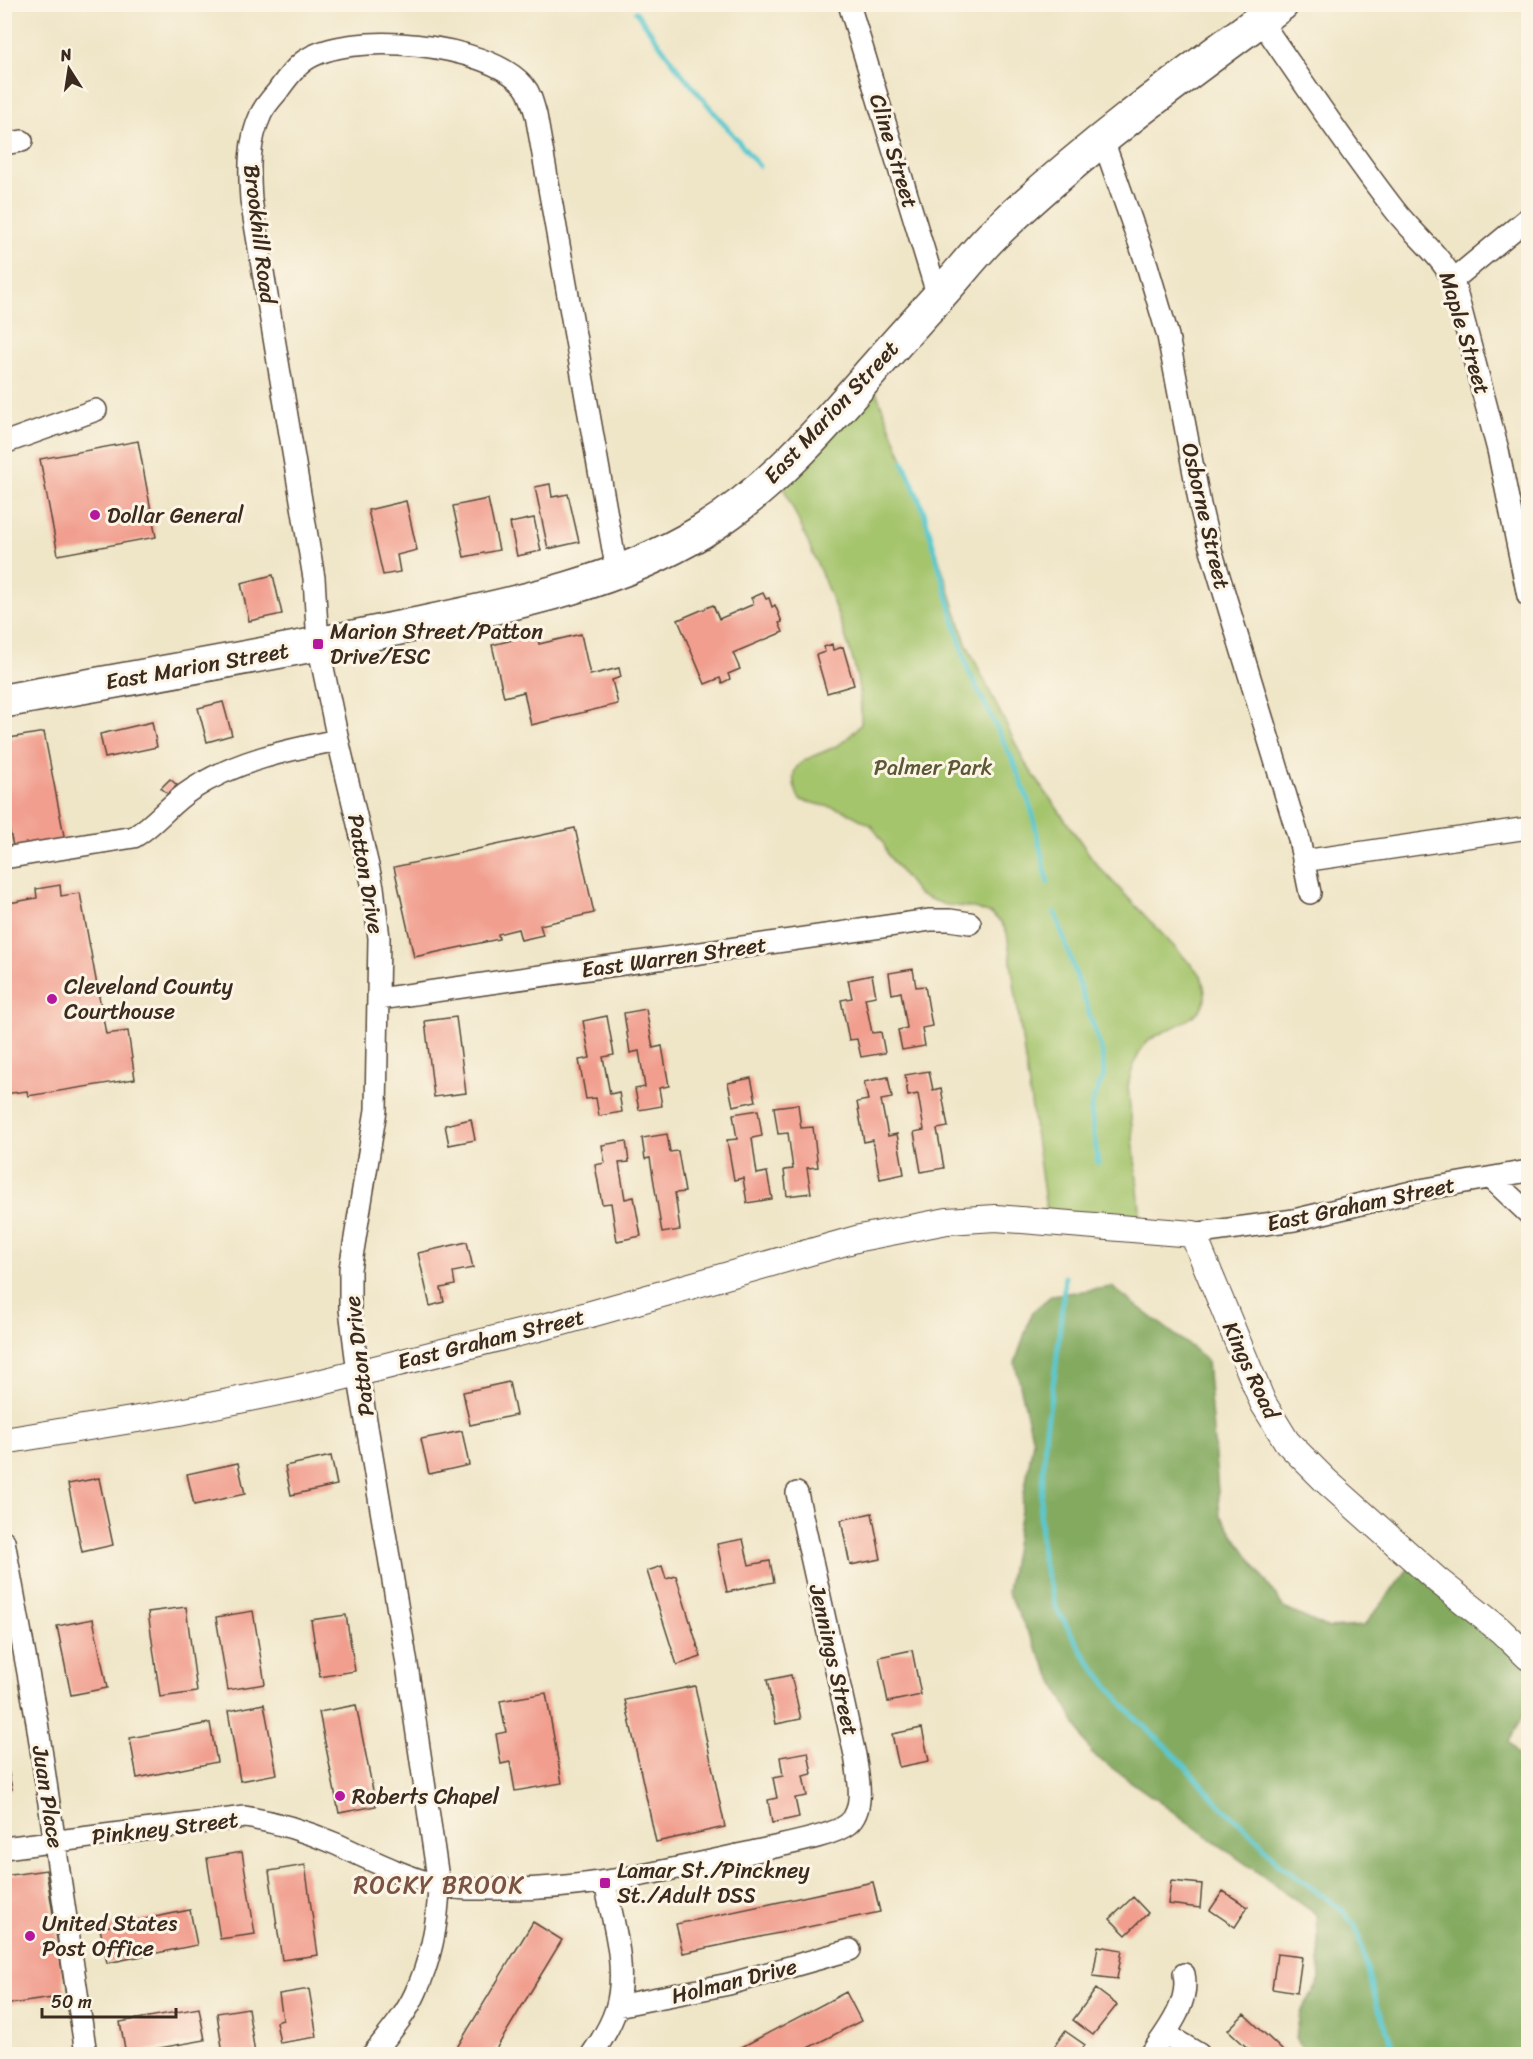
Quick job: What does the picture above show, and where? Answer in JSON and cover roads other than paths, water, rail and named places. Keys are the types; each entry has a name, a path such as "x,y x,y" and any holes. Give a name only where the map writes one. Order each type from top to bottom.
{"main road":[{"name":"East Marion Street","path":"4,701 469,614 574,587 663,554 752,496 800,451 990,238 1103,140 1271,12"}],"street":[{"name":"Cline Street","path":"849,4 938,297"},
{"name":"Maple Street","path":"1271,12 1352,152 1395,211 1443,262 1453,280 1498,450 1521,526 1528,596"},
{"name":"Brookhill Road","path":"318,644 314,578 251,200 249,167 251,146 261,114 286,80 304,61 327,50 376,43 443,49 465,54 490,63 514,77 531,97 617,572"},
{"name":"Osborne Street","path":"1103,140 1147,265 1168,336 1209,543 1299,839 1310,893"},
{"path":"1453,280 1528,218"},
{"path":"4,443 96,410"},
{"name":"Patton Drive","path":"318,644 373,887 379,938 376,1110 350,1269 350,1310 358,1373 406,1658 439,1885 436,1926 415,1994 396,2025 373,2055"},
{"path":"4,858 134,837 150,827 170,806 189,791 217,776 268,755 338,740"},
{"path":"1303,861 1528,828"},
{"name":"East Warren Street","path":"379,999 930,920 970,923"},
{"name":"East Graham Street","path":"4,1441 180,1412 298,1388 560,1323 860,1238 918,1225 973,1218 1193,1234 1294,1220 1420,1190 1528,1171"},
{"path":"1491,1178 1528,1213"},
{"name":"Kings Road","path":"1193,1234 1263,1403 1287,1442 1326,1481 1528,1657"},
{"name":"Jennings Street","path":"797,1492 855,1755 860,1792 856,1815 847,1825"},
{"name":"Juan Place","path":"4,1540 55,1841 86,2055"},
{"name":"Pinkney Street","path":"4,1848 245,1817 307,1832 369,1860 439,1885 532,1890 634,1878 816,1837 847,1825"},
{"path":"592,2055 611,2022 617,2006 620,1972 616,1935 605,1883"},
{"name":"Holman Drive","path":"617,2006 729,1984 850,1950"},
{"path":"1151,2055 1182,2002 1186,1986 1184,1974"},
{"path":"1165,2034 1199,2055"}],"waterway":[{"path":"636,12 678,69 759,166"},
{"path":"903,461 923,509 968,670 1015,765 1031,808 1048,883"},
{"path":"1055,912 1102,1052 1104,1075 1093,1100 1091,1112 1098,1163"},
{"path":"1065,1277 1056,1365 1046,1429 1040,1516 1042,1559 1056,1608 1087,1659 1130,1713 1175,1755 1219,1804 1250,1832 1280,1865 1341,1909 1356,1927 1377,2004 1392,2044 1400,2054"}],"place":[{"name":"Dollar General","path":"95,515"},
{"name":"Marion Street/Patton Drive/ESC","path":"318,644"},
{"name":"Cleveland County Courthouse","path":"52,999"},
{"name":"Roberts Chapel","path":"340,1796"},
{"name":"Lamar St./Pinckney St./Adult DSS","path":"605,1883"},
{"name":"United States Post Office","path":"30,1936"}],"district":[{"name":"ROCKY BROOK","path":"439,1885"}],"park label":[{"name":"Palmer Park","path":"933,767"}]}
